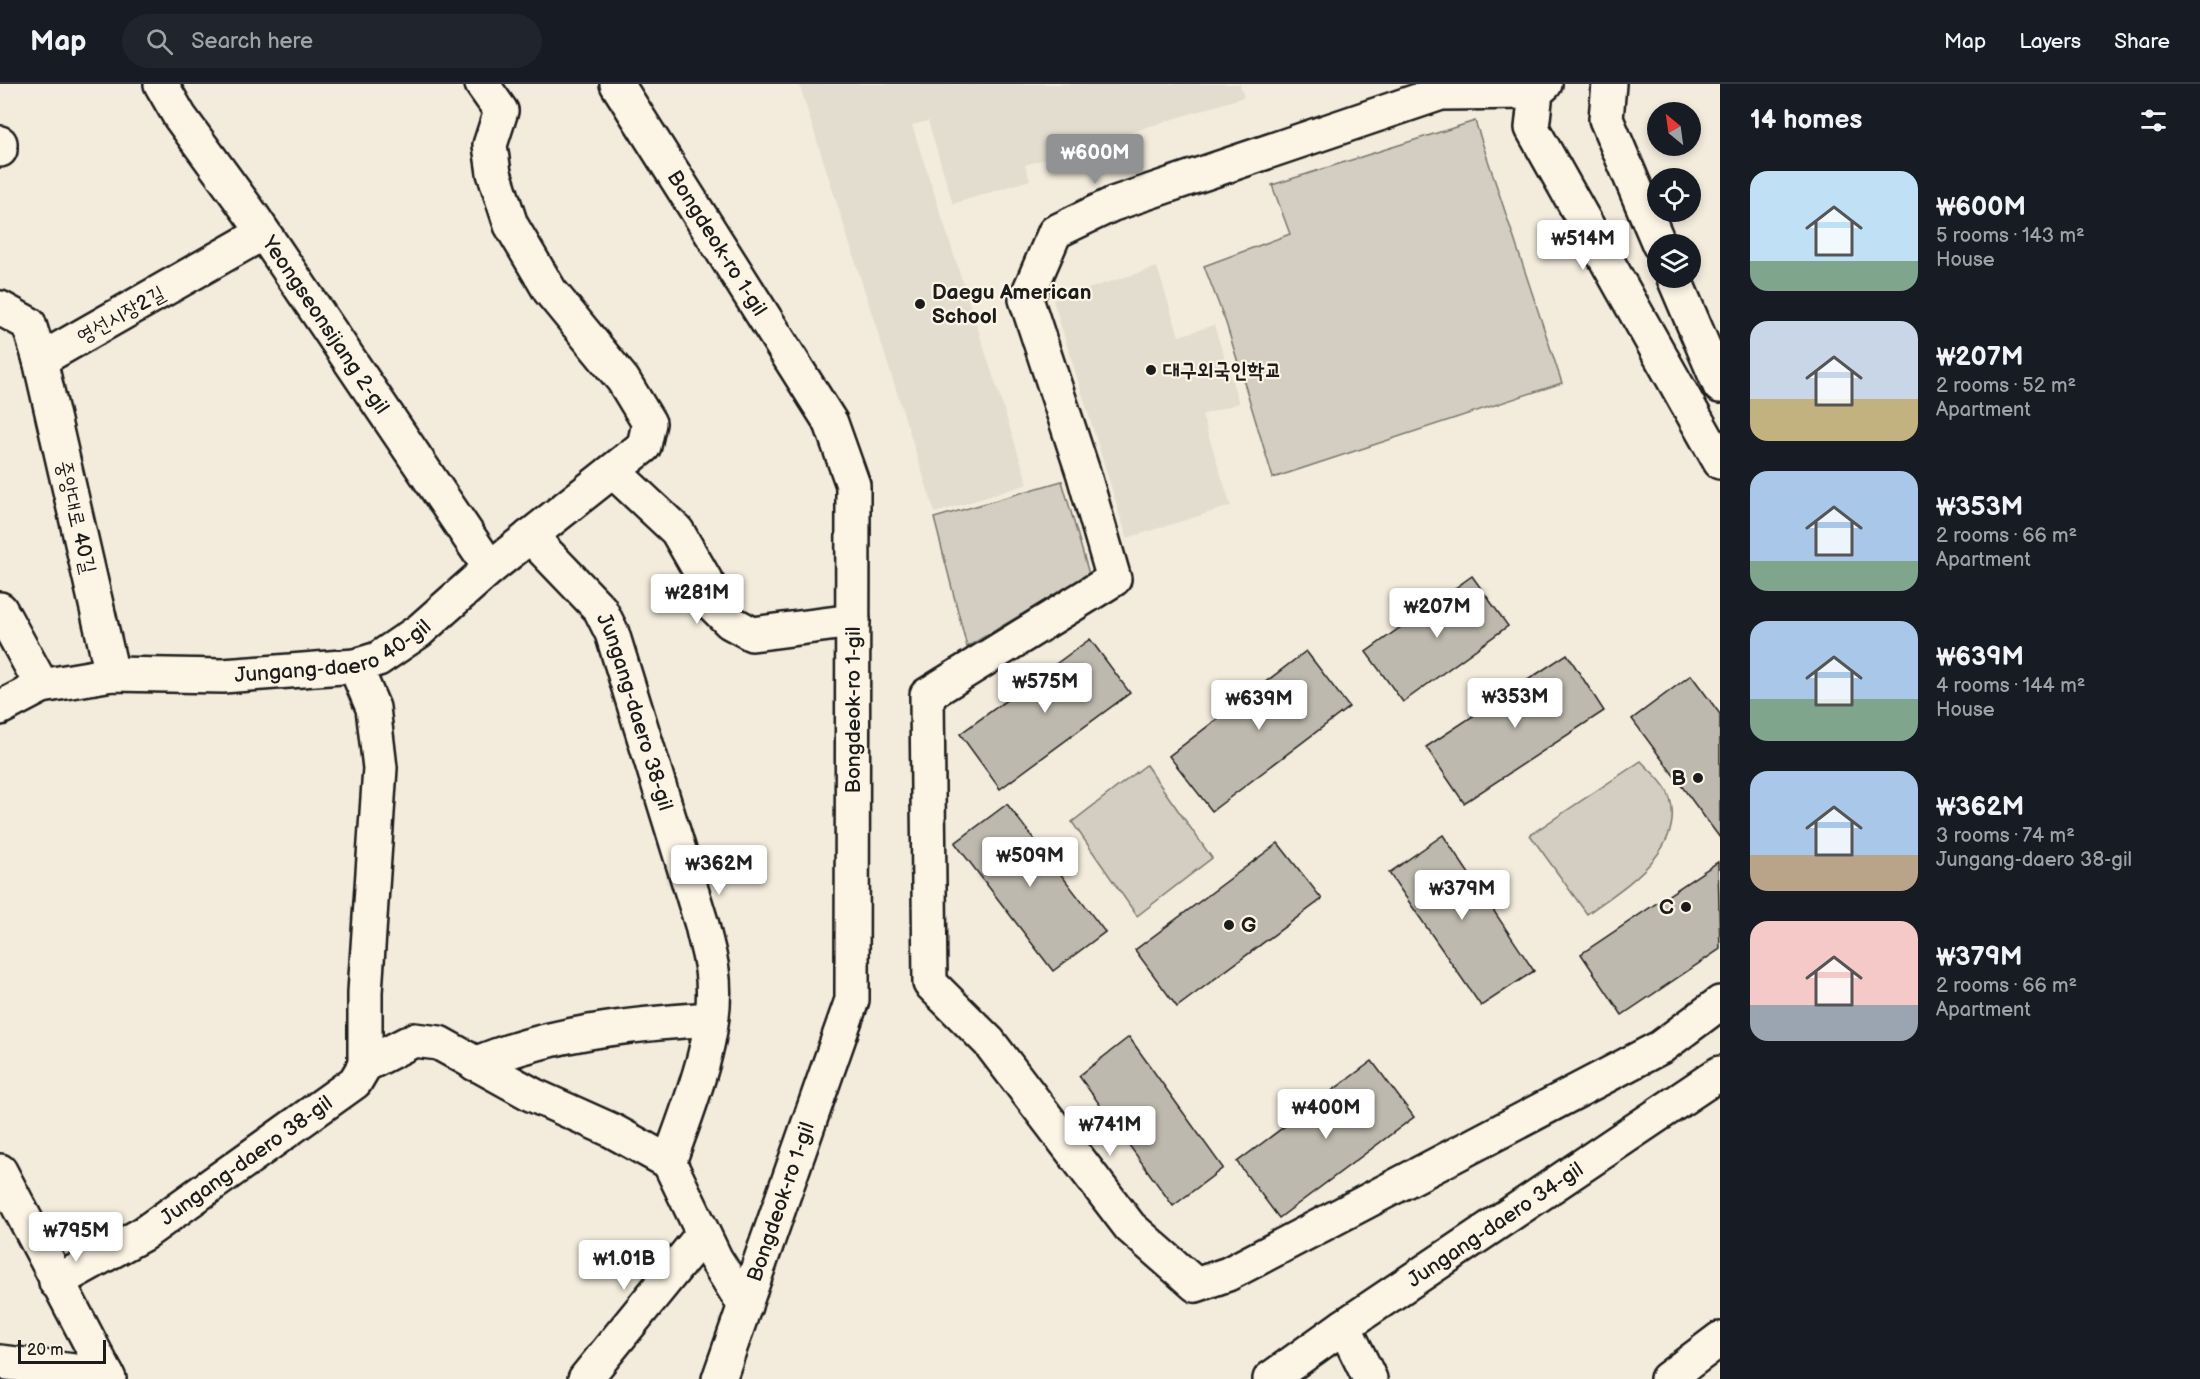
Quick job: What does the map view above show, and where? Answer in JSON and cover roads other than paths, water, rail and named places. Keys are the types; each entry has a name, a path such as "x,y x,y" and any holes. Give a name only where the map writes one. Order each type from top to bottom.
{"street":[{"name":"Yeongseonsijang 2-gil","path":"161,84 180,117 263,233 490,568"},
{"name":"Jungang-daero 40-gil","path":"0,708 42,686 112,674 223,676 355,666 378,659 419,631 490,568 644,446 649,423 623,380 550,291 511,225 494,173 490,145 501,111 482,84"},
{"name":"Bongdeok-ro 1-gil","path":"617,84 831,423 854,485 852,1000 719,1379"},
{"path":"1609,84 1606,119 1655,234"},
{"path":"1720,462 1532,128 1540,88 1441,93 1124,200 1054,232 1036,269 1026,299 1083,472 1114,579 927,695 930,983 989,1042 1130,1227 1196,1285 1228,1274 1661,1047 1720,1003"},
{"path":"0,143 0,150"},
{"name":"영선시장2길","path":"40,360 263,233"},
{"path":"1678,288 1720,386"},
{"path":"0,308 29,324 40,360"},
{"name":"중앙대로 40길","path":"40,360 112,674"},
{"path":"613,471 676,531 708,585 714,606 730,622 752,634 853,621"},
{"name":"Jungang-daero 38-gil","path":"56,1282 143,1234 355,1082 366,1065 414,1040 440,1044 533,1095 611,1130 669,1162 690,1105 711,1019 713,971 702,925 612,633 600,609 530,536"},
{"path":"0,609 42,686"},
{"path":"355,666 373,708 380,768 366,972 366,1065"},
{"path":"475,1064 512,1048 657,1022 711,1019"},
{"name":"Jungang-daero 34-gil","path":"1270,1379 1344,1326 1720,1073"},
{"path":"669,1162 703,1234 745,1306"},
{"path":"0,1171 56,1282 108,1377"},
{"path":"585,1379 703,1234"},
{"path":"1344,1326 1370,1379"},
{"path":"1667,1379 1720,1340"},
{"path":"0,1362 108,1377"}],"place":[{"name":"Daegu American School","path":"920,304"},
{"name":"대구외국인학교","path":"1151,370"},
{"name":"B","path":"1698,778"},
{"name":"C","path":"1686,907"},
{"name":"G","path":"1229,925"}]}
